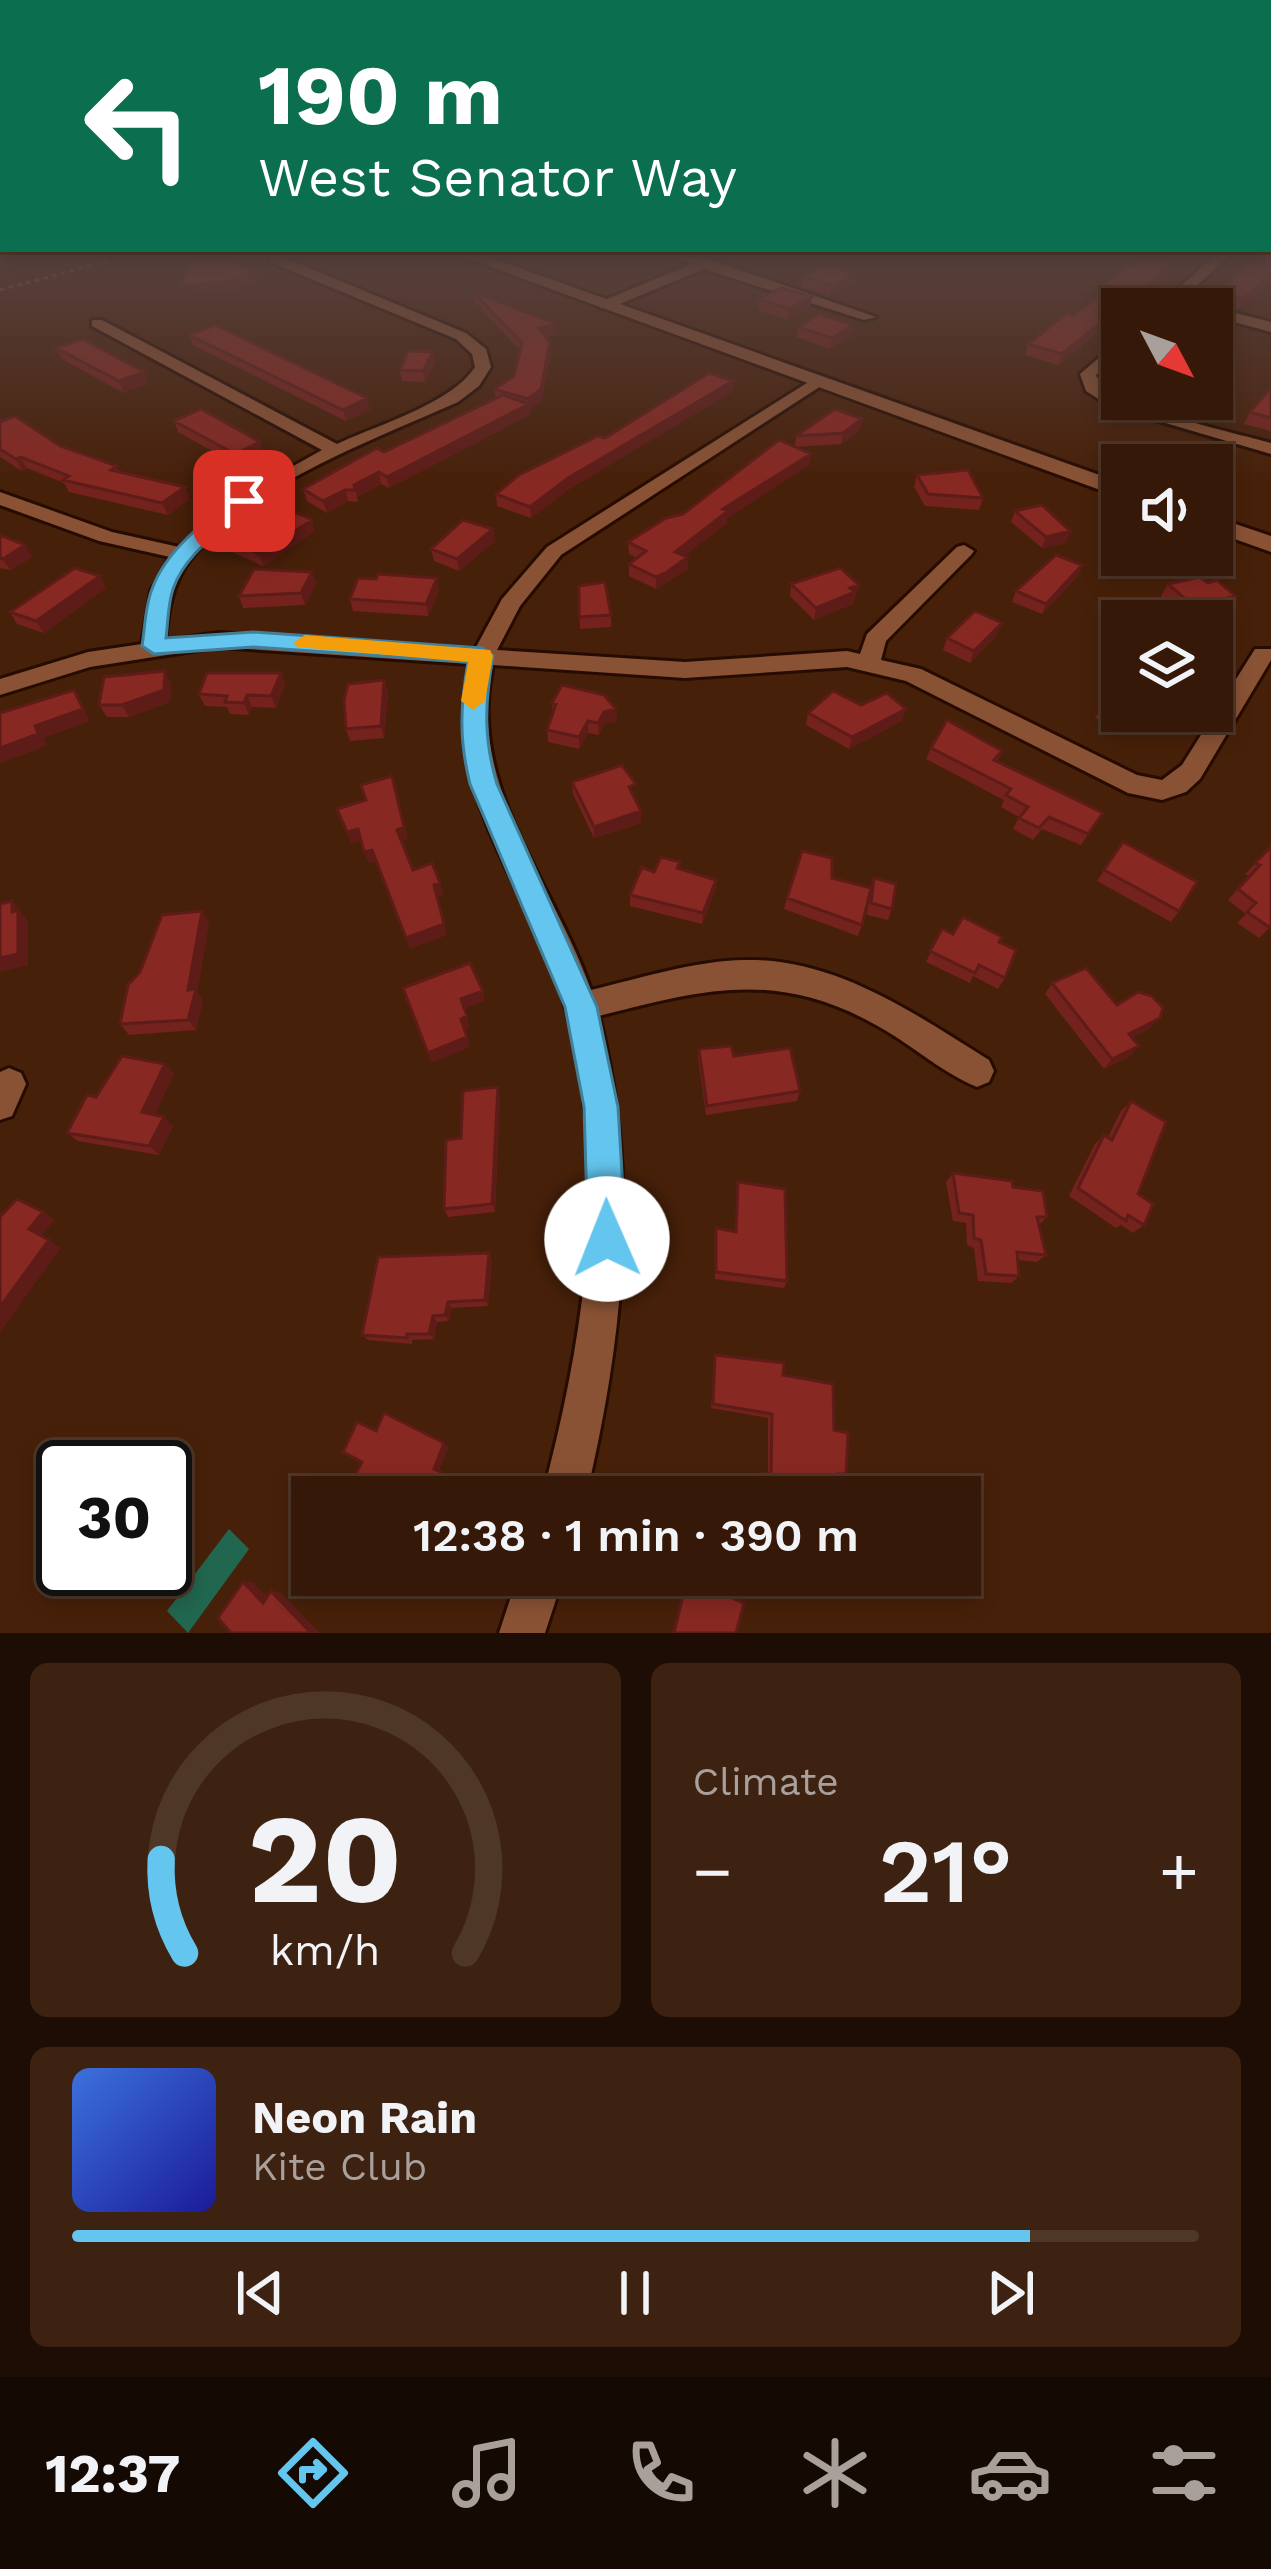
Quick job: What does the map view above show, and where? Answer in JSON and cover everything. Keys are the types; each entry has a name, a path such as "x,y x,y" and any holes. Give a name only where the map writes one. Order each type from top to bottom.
{"street":[{"path":"109,329 339,452"},
{"path":"154,646 162,589 184,554 244,501 464,390 479,375 482,358 475,346 444,329"},
{"path":"673,329 1101,483"},
{"path":"1101,362 1088,374 1101,394"},
{"path":"568,1476 600,1329 607,1239 601,1107 581,1007 483,784 473,746 472,706 482,656 518,589 554,551 818,381"},
{"path":"1175,420 1271,448"},
{"path":"0,498 106,537 184,554"},
{"path":"1233,530 1271,544"},
{"path":"869,663 875,639 964,551"},
{"path":"0,687 154,646 253,640 685,670 824,659 869,663 913,675 1148,790 1180,786 1263,654"},
{"path":"581,1007 696,980 746,973 780,975 853,997 977,1071"},
{"path":"522,1633 534,1596"}],"shaded area":[{"path":"229,1529 249,1549 188,1633 167,1611 178,1596 192,1596 192,1578"}],"building":[{"path":"224,329 367,398 343,410 189,335"},
{"path":"509,329 540,329 550,342 541,389 528,399 494,389 514,376 522,343"},
{"path":"805,329 846,329 832,338"},
{"path":"1047,329 1092,329 1062,354 1028,344"},
{"path":"83,339 144,372 119,381 56,348"},
{"path":"408,351 433,352 423,371 400,370"},
{"path":"709,373 733,381 568,478 530,507 496,494 519,475 598,436 605,438"},
{"path":"1271,388 1271,418 1250,412"},
{"path":"503,395 529,404 387,477 379,472 354,485 355,490 323,501 303,489 377,448 384,452"},
{"path":"201,409 260,442 235,454 174,421"},
{"path":"835,409 862,419 843,433 796,436"},
{"path":"15,416 60,446 117,466 111,470 185,487 162,503 63,480 69,476 0,449 0,419"},
{"path":"779,440 811,454 723,509 728,511 675,552 688,557 667,572 656,577 629,564 646,551 628,542 666,518 683,514"},
{"path":"968,470 983,498 928,494 917,475"},
{"path":"1042,505 1070,531 1046,537 1015,511"},
{"path":"285,508 312,520 259,554 227,540 246,528 251,530"},
{"path":"463,520 493,529 457,559 431,549"},
{"path":"0,535 25,545 0,558"},
{"path":"1056,555 1082,565 1046,604 1016,591"},
{"path":"75,568 100,576 36,621 10,612"},
{"path":"840,568 859,585 850,588 855,592 816,608 791,584"},
{"path":"254,569 312,572 301,593 239,596"},
{"path":"378,574 437,578 426,604 350,599 358,578 376,579"},
{"path":"1200,577 1208,583 1217,580 1235,596 1186,600 1168,584"},
{"path":"605,582 611,615 579,617 579,586"},
{"path":"975,611 1002,623 974,651 947,638"},
{"path":"165,671 164,690 122,705 99,705 104,677"},
{"path":"207,673 281,673 271,696 247,695 244,703 199,694"},
{"path":"384,680 381,726 346,729 348,684"},
{"path":"562,685 604,695 616,709 604,712 598,723 588,721 579,737 547,730 556,704 552,703"},
{"path":"74,690 83,709 35,726 38,734 0,748 0,713"},
{"path":"833,691 861,705 887,693 906,709 852,737 808,713"},
{"path":"947,720 1002,751 994,760 1103,813 1088,834 1049,817 1039,828 1019,818 1028,807 1006,795 1011,789 931,748"},
{"path":"622,765 636,784 629,787 641,811 594,827 572,782"},
{"path":"392,776 404,827 397,830 413,870 432,863 440,883 434,885 444,924 406,938 372,850 364,852 358,829 347,832 337,809 366,800 361,785"},
{"path":"1123,842 1197,882 1179,911 1104,870"},
{"path":"1271,847 1269,927 1247,912 1256,903 1238,889"},
{"path":"802,851 832,858 832,878 871,888 862,925 787,898"},
{"path":"661,857 680,862 677,868 716,880 703,913 630,895 642,867 654,872"},
{"path":"874,878 896,884 892,909 871,903"},
{"path":"12,901 12,912 18,910 18,954 0,958 0,904"},
{"path":"202,911 188,990 196,989 188,1020 120,1024 128,985 140,972 162,915"},
{"path":"963,917 1002,937 999,942 1016,950 1005,978 979,965 975,973 930,951 942,929 953,934"},
{"path":"470,963 483,991 461,999 467,1037 428,1053 403,988"},
{"path":"1086,968 1117,1005 1138,992 1152,996 1163,1008 1160,1018 1129,1034 1139,1046 1112,1059 1052,983"},
{"path":"731,1046 734,1056 790,1048 800,1091 707,1106 699,1049"},
{"path":"122,1056 165,1064 142,1112 164,1117 149,1146 67,1133 87,1095 96,1097"},
{"path":"498,1087 492,1204 444,1209 446,1140 461,1138 463,1091"},
{"path":"1131,1101 1166,1122 1138,1194 1153,1204 1144,1225 1128,1215 1126,1221 1078,1188 1104,1135 1112,1140"},
{"path":"953,1173 1012,1181 1013,1187 1043,1191 1047,1217 1037,1217 1046,1255 1017,1252 1019,1276 986,1274 981,1240 974,1238 973,1215 959,1213"},
{"path":"738,1182 785,1189 787,1281 716,1272 716,1228 736,1232"},
{"path":"17,1199 43,1212 29,1229 49,1240 0,1307 0,1217"},
{"path":"489,1253 485,1300 448,1302 445,1315 433,1316 429,1334 407,1334 407,1338 362,1335 378,1257"},
{"path":"715,1355 784,1363 783,1375 833,1384 834,1430 848,1433 846,1474 763,1476 771,1474 772,1414 713,1404"},
{"path":"384,1413 444,1443 434,1469 441,1472 439,1476 355,1476 362,1462 343,1452 357,1422 376,1431"},
{"path":"243,1582 263,1603 271,1591 311,1633 231,1633 218,1618"},
{"path":"683,1596 727,1596 744,1603 736,1633 674,1633"}],"slow traffic":[{"path":"305,642 482,656 473,701"}],"route":[{"path":"244,501 204,532 175,567 162,589 154,646 253,640 482,656 472,706 473,746 483,784 581,1007 601,1107 607,1239"}]}
